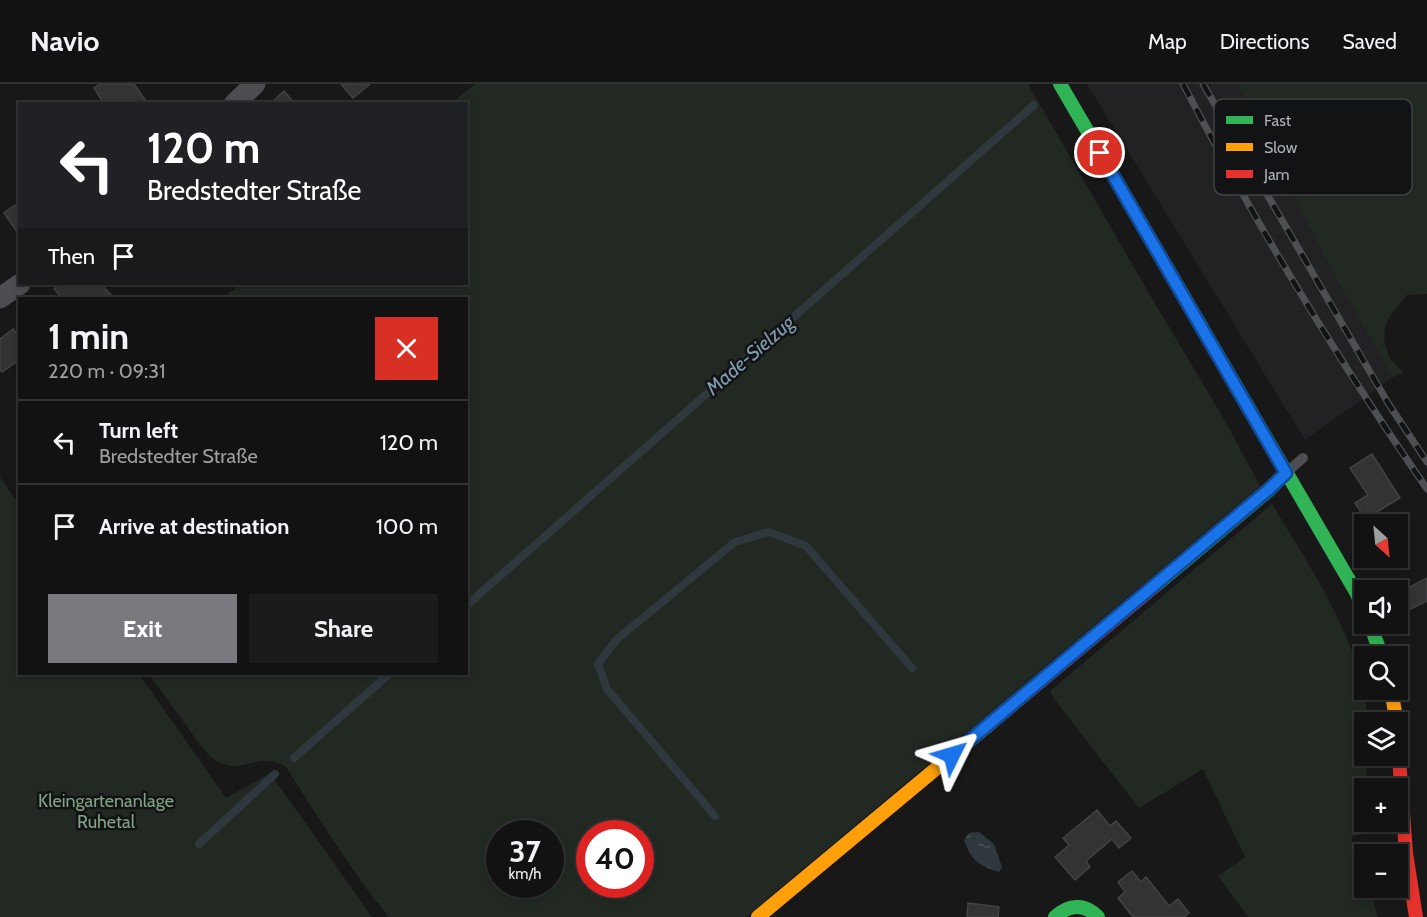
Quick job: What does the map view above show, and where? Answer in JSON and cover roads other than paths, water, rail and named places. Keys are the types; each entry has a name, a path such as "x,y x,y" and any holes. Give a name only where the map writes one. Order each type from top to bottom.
{"main road":[{"path":"1060,84 1354,590"},
{"path":"758,917 1260,498 1286,473"},
{"path":"1399,766 1404,848 1416,917"},
{"path":"1055,917 1069,907 1078,906 1094,912 1098,917"}],"street":[{"path":"236,102 255,84"},
{"path":"0,297 18,285"}],"lane":[{"path":"1286,473 1303,458"}],"water":[{"path":"979,832 994,844 1002,867 999,872 977,861 967,847 964,840 969,833"}],"waterway":[{"name":"Made-Sielzug","path":"468,604 1034,105"},
{"path":"715,816 607,689 598,664 616,640 735,542 769,532 806,546 912,668"},
{"name":"Made-Sielzug","path":"294,758 388,675"},
{"path":"199,844 275,774"}],"railway":[{"path":"1183,84 1214,142"},
{"path":"1203,84 1214,103"},
{"path":"1243,195 1329,341 1427,489"},
{"path":"1267,195 1388,403 1427,462"}],"park label":[{"name":"Kleingartenanlage Ruhetal","path":"106,811"}]}
